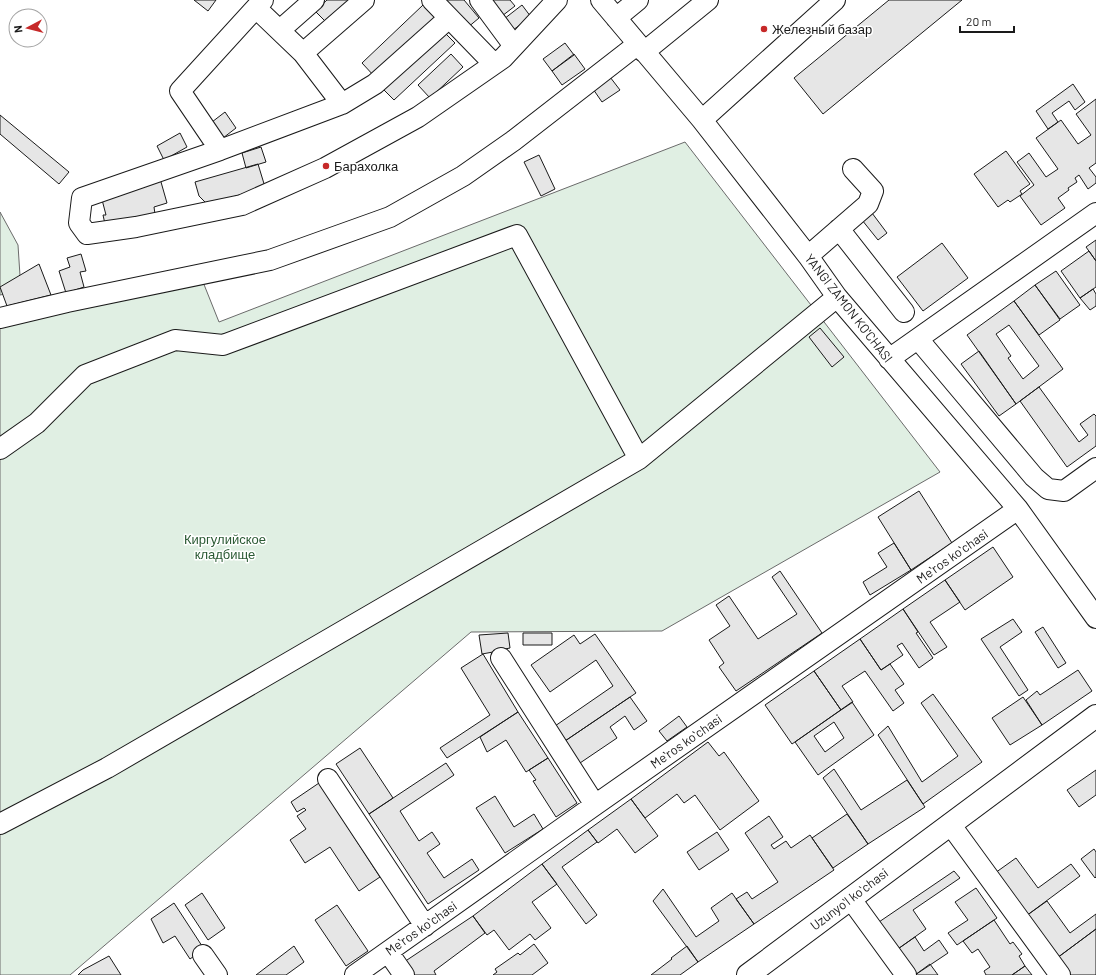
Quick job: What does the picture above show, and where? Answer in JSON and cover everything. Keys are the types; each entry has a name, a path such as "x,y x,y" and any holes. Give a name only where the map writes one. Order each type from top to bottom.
{"main road":[{"name":"Uzunyoʻl koʻchasi","path":"748,975 1096,716"}],"street":[{"path":"280,30 314,0"},
{"path":"304,52 364,0"},
{"path":"432,0 494,64"},
{"path":"480,0 514,46"},
{"path":"449,18 375,84 342,104 220,150 82,198 79,223 87,234 136,228 242,205 325,168 418,117 503,58 557,0"},
{"name":"YANGI ZAMON KO'CHASI","path":"601,0 702,120 808,256 837,297 1018,509 1096,618"},
{"path":"616,18 638,0"},
{"path":"0,318 67,302 270,260 390,217 469,172 708,0"},
{"path":"702,120 829,2"},
{"path":"220,150 180,91 259,4 280,30 304,52 342,104"},
{"path":"808,256 868,204 874,191 853,169"},
{"path":"889,359 1096,213"},
{"path":"839,229 904,312"},
{"path":"0,449 37,424 85,375 175,340 223,345 517,235 639,459"},
{"path":"0,824 107,768 639,459 837,297"},
{"path":"918,339 1034,477 1048,489 1064,491 1096,468"},
{"name":"Meʻros koʻchasi","path":"355,975 1018,509"},
{"path":"501,658 595,805"},
{"path":"328,779 425,926"},
{"path":"950,824 1060,975"},
{"path":"850,898 906,975"},
{"path":"388,952 404,975"},
{"path":"203,955 217,975"}],"green space":[{"name":"Киргулийское кладбище","path":"685,142 940,472 662,631 471,632 70,975 0,975 0,322 199,272 219,322"},
{"path":"0,212 18,245 21,291 0,295"}],"building":[{"path":"194,0 216,0 208,11"},
{"path":"327,0 350,0 326,22 315,11"},
{"path":"442,0 464,0 479,18 467,28"},
{"path":"490,0 510,0 515,6 502,16"},
{"path":"889,0 962,0 823,114 794,78"},
{"path":"423,5 437,19 375,77 362,63"},
{"path":"522,5 531,17 513,30 504,19"},
{"path":"444,32 455,43 394,100 383,89"},
{"path":"565,43 574,55 552,71 543,59"},
{"path":"451,54 463,67 430,98 418,85"},
{"path":"574,54 585,69 562,85 552,71"},
{"path":"610,77 620,90 602,102 593,89"},
{"path":"1073,84 1085,102 1075,110 1069,101 1052,113 1058,122 1048,129 1036,111"},
{"path":"1096,99 1096,163 1089,168 1096,177 1096,183 1088,189 1079,175 1075,178 1077,182 1068,188 1069,190 1058,198 1065,208 1041,225 1020,196 1034,185 1017,162 1029,153 1046,177 1058,169 1036,138 1061,120 1078,144 1091,135 1076,114"},
{"path":"225,112 236,128 223,138 212,122"},
{"path":"0,115 69,172 59,184 0,134"},
{"path":"180,133 187,147 164,160 157,146"},
{"path":"261,147 266,162 246,168 242,153"},
{"path":"1006,151 1030,184 1020,191 1022,194 1010,202 1008,200 998,207 974,174"},
{"path":"539,155 555,189 541,196 524,162"},
{"path":"258,164 265,187 210,204 206,203 199,196 195,182"},
{"path":"159,175 167,203 154,207 155,214 105,224 103,215 106,215 100,192"},
{"path":"872,213 887,233 878,240 862,220"},
{"path":"1096,240 1096,261 1086,247"},
{"path":"942,243 968,278 923,311 897,277"},
{"path":"1089,251 1096,261 1096,287 1080,298 1061,271"},
{"path":"81,254 86,271 80,272 84,287 66,293 59,271 70,267 67,258"},
{"path":"39,264 51,295 7,306 0,287"},
{"path":"1056,271 1080,305 1060,319 1035,285"},
{"path":"1035,285 1060,320 1039,335 1014,301"},
{"path":"1093,289 1096,294 1096,306 1090,310 1080,298"},
{"path":"1014,301 1063,369 1016,404 967,335","holes":["1009,325 1039,366 1023,379 1008,358 1011,356 996,334"]},
{"path":"820,328 844,357 832,367 809,337"},
{"path":"979,351 1016,404 999,416 961,364"},
{"path":"1039,387 1079,442 1088,435 1080,424 1094,414 1096,416 1096,446 1067,467 1020,401"},
{"path":"919,491 952,543 911,570 878,517"},
{"path":"894,543 911,570 870,595 863,582 887,567 878,553"},
{"path":"993,547 1013,577 965,610 945,580"},
{"path":"780,571 822,633 736,691 719,667 724,663 709,640 730,626 716,605 729,596 758,639 797,614 772,577"},
{"path":"945,580 960,602 930,622 947,647 934,655 903,609"},
{"path":"903,609 918,632 916,633 933,658 919,668 902,643 897,646 903,655 881,670 860,639"},
{"path":"1013,619 1022,632 1000,647 1028,690 1019,696 981,639"},
{"path":"1043,627 1066,663 1058,668 1035,632"},
{"path":"508,633 510,648 500,650 495,657 493,652 482,654 479,635"},
{"path":"523,633 552,633 552,645 523,645"},
{"path":"595,634 636,693 565,741 555,726 613,686 596,660 550,692 531,665 574,635 580,644"},
{"path":"860,639 881,670 890,664 904,684 895,690 904,703 893,711 865,671 842,686 853,702 841,710 814,671"},
{"path":"483,654 518,712 447,758 440,748 490,715 461,668"},
{"path":"1078,670 1092,691 1042,725 1026,700 1037,691 1040,695"},
{"path":"814,671 841,710 792,744 765,705"},
{"path":"933,694 982,762 923,804 878,735 888,726 922,782 958,756 921,703"},
{"path":"630,697 647,721 634,730 625,716 610,727 617,738 580,763 565,741"},
{"path":"1023,697 1042,725 1010,745 992,718"},
{"path":"852,702 874,735 818,775 795,742","holes":["834,722 844,738 825,752 814,736"]},
{"path":"518,712 548,758 526,772 506,740 487,752 480,737"},
{"path":"679,716 687,727 667,741 659,731"},
{"path":"708,742 719,756 724,752 759,801 720,830 695,795 684,803 677,794 645,818 631,799"},
{"path":"360,748 393,798 369,814 336,764"},
{"path":"548,758 577,803 556,817 533,781 536,780 529,770"},
{"path":"446,763 454,775 400,811 419,841 432,832 440,844 427,853 444,878 472,859 479,870 428,904 369,814"},
{"path":"834,769 861,810 907,780 925,807 868,844 823,778"},
{"path":"1096,770 1096,795 1079,807 1067,790"},
{"path":"319,783 380,877 359,891 330,847 305,863 290,840 306,829 297,816 306,810 304,808 297,812 291,802"},
{"path":"495,796 514,827 534,814 543,829 505,853 476,808"},
{"path":"631,799 658,836 635,853 617,829 598,843 588,830"},
{"path":"847,814 868,844 833,868 812,838"},
{"path":"769,816 783,837 771,845 774,849 786,841 791,848 810,835 834,870 754,924 736,899 747,892 752,899 778,882 745,833"},
{"path":"588,830 597,842 562,867 597,915 586,924 542,864"},
{"path":"717,832 729,850 699,870 687,852"},
{"path":"1094,849 1096,852 1095,878 1081,859"},
{"path":"1016,858 1038,888 1071,864 1080,876 1026,916 995,873"},
{"path":"542,864 557,884 532,902 551,928 535,940 530,934 509,950 494,930 487,935 473,916"},
{"path":"954,871 960,878 913,910 926,929 895,951 876,924"},
{"path":"976,888 997,918 957,945 948,933 968,920 955,902"},
{"path":"663,889 696,937 719,921 711,908 732,893 754,924 698,962 653,901"},
{"path":"202,893 225,928 208,940 185,905"},
{"path":"1047,901 1070,933 1096,914 1096,929 1057,958 1026,916"},
{"path":"174,903 204,949 190,959 175,936 163,943 151,919"},
{"path":"337,905 368,951 346,966 315,920"},
{"path":"473,916 485,933 434,971 436,975 414,975 404,962"},
{"path":"994,920 1010,944 1013,942 1022,954 1019,956 1025,966 1012,975 986,975 984,971 990,967 978,949 972,953 963,941"},
{"path":"1096,929 1096,975 1069,975 1057,958"},
{"path":"915,937 924,951 939,940 948,953 915,975 895,951"},
{"path":"534,944 548,963 532,975 493,975 497,972 495,969 518,953 520,955"},
{"path":"294,946 304,962 286,975 256,975"},
{"path":"687,946 698,962 680,975 651,975 672,959 671,958"},
{"path":"109,956 121,975 78,975 83,970"},
{"path":"930,964 938,975 915,975"},
{"path":"1025,966 1032,975 1012,975"}],"place":[{"name":"Железный базар","path":"764,29"},
{"name":"Барахолка","path":"326,166"}]}
